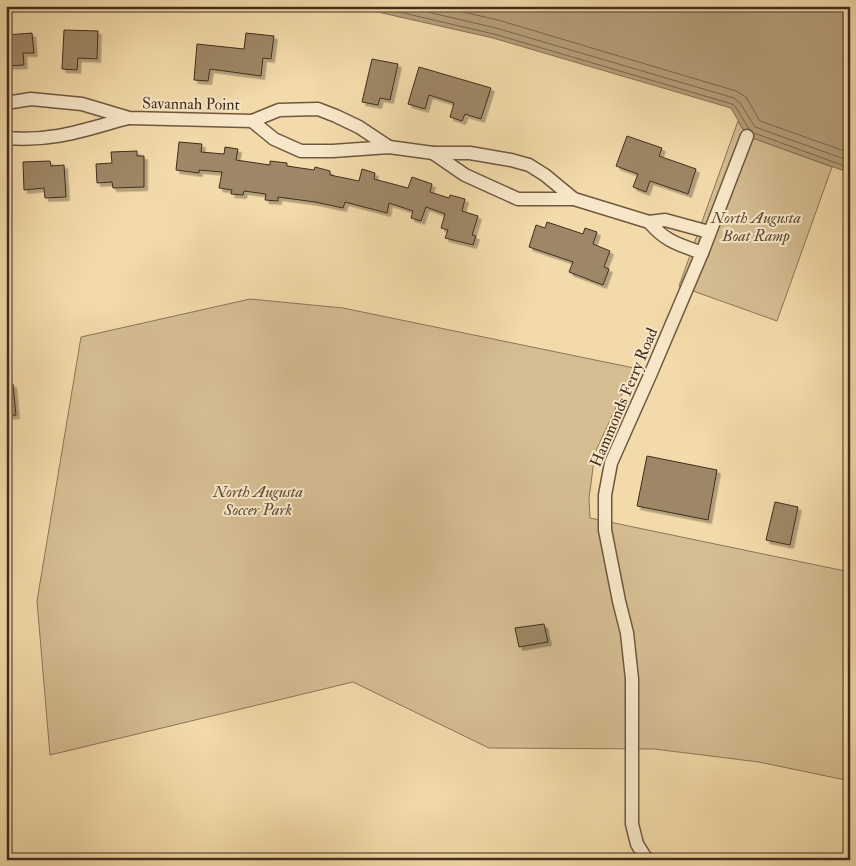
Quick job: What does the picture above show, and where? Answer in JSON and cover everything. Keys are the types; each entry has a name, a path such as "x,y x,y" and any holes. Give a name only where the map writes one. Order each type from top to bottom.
{"street":[{"name":"Savannah Point","path":"6,103 31,99 82,104 129,118 252,121 279,110 318,110 359,127 389,147"},
{"name":"Savannah Point","path":"6,138 27,140 63,136 129,118"},
{"name":"Savannah Point","path":"252,121 274,139 301,151 389,147 433,153 470,153 529,165 545,175 574,199"},
{"name":"Hammonds Ferry Road","path":"647,860 637,844 632,824 631,656 605,530 605,495 611,463 702,253 747,136"},
{"name":"Savannah Point","path":"433,153 465,175 518,199 574,199 649,222 665,220 710,232"},
{"name":"Savannah Point","path":"649,222 667,240 702,253"}],"green space":[{"name":"North Augusta Boat Ramp","path":"738,121 747,136 832,167 777,321 679,286"},
{"name":"North Augusta Soccer Park","path":"250,299 343,308 634,368 595,453 589,498 590,518 850,572 850,781 759,762 654,749 489,748 353,682 50,755 37,601 81,337"}],"water":[{"path":"351,6 850,6 850,173 747,136 731,108 493,38"}],"building":[{"path":"64,30 98,31 97,59 78,58 77,70 62,69"},
{"path":"32,33 34,53 23,53 24,65 6,66 6,35"},
{"path":"246,33 274,36 271,59 263,58 261,76 210,69 208,81 194,80 197,44 244,49"},
{"path":"372,59 398,64 390,100 380,98 378,105 362,102"},
{"path":"419,67 491,88 481,119 465,114 462,121 450,117 454,103 429,95 425,109 408,104"},
{"path":"627,136 662,148 659,156 696,169 688,194 650,181 646,192 633,187 638,174 616,166"},
{"path":"179,142 202,144 201,152 224,154 225,147 238,149 236,160 270,165 270,161 287,163 287,166 314,170 315,167 330,171 330,175 359,181 362,169 375,173 374,179 408,188 412,177 432,184 430,192 449,198 450,195 465,199 462,211 478,216 472,235 476,236 473,245 445,238 448,230 441,228 445,214 426,207 421,221 411,218 413,211 389,203 387,213 345,202 343,208 278,197 278,201 265,200 266,194 244,191 243,195 231,194 232,190 219,188 222,172 199,170 199,173 176,170"},
{"path":"137,151 137,156 144,156 144,187 113,188 112,182 97,183 96,164 112,163 111,152"},
{"path":"50,161 51,166 64,165 66,197 45,198 44,188 24,190 23,162"},
{"path":"547,222 583,234 585,228 597,232 593,244 610,251 604,267 609,269 603,285 569,272 573,262 529,247 536,225 545,228"},
{"path":"6,384 13,384 16,415 6,416"},
{"path":"647,456 717,470 708,520 637,506"},
{"path":"775,502 798,507 790,545 766,540"},
{"path":"544,624 548,642 519,647 515,628"}]}
